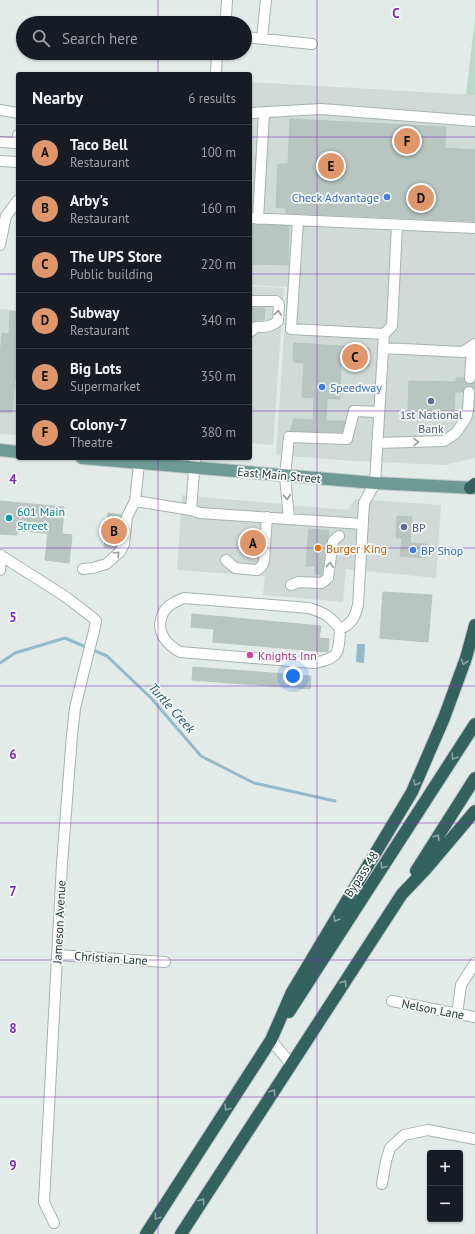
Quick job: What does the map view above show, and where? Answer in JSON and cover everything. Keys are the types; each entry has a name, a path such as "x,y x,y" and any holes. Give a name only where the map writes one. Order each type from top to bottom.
{"highway":[{"path":"146,1234 272,1040 292,992 412,792 444,718 466,658 475,625"},
{"name":"Bypass 48","path":"272,1040 475,724"},
{"path":"181,1234 402,894 475,778"},
{"path":"402,894 425,870 475,811"}],"main road":[{"path":"0,450 16,452"},
{"name":"East Main Street","path":"117,460 139,464 195,463 285,476 375,483 473,487"}],"street":[{"path":"226,16 227,0"},
{"path":"262,39 266,0"},
{"path":"252,38 312,44"},
{"path":"216,72 217,60"},
{"path":"252,114 320,109 475,121"},
{"path":"0,110 16,113"},
{"path":"264,112 254,219 475,228"},
{"path":"0,142 16,143"},
{"path":"0,161 16,162"},
{"path":"0,245 6,216 16,203"},
{"path":"298,220 291,329 384,334"},
{"path":"340,629 348,626 356,616 358,604 364,503 375,483 384,334 392,326 397,225"},
{"path":"252,301 276,301 279,304 278,321 273,326 256,327 252,330"},
{"path":"383,348 462,352 473,345"},
{"path":"470,378 473,345"},
{"path":"377,443 444,441 456,433 466,418 469,392"},
{"path":"289,519 285,476 288,437 348,440 354,411 379,412"},
{"path":"191,510 195,463"},
{"path":"83,569 106,564 120,552 124,544 127,517 135,501 139,464"},
{"path":"135,501 191,510 200,513 363,524"},
{"path":"226,560 236,568 257,570 262,566 264,562 267,517"},
{"path":"291,585 299,582 322,583 326,581 328,578 333,541 339,536"},
{"path":"0,570 1,555"},
{"name":"Jameson Avenue","path":"1,555 66,597 96,621 75,708 66,810 44,1202 54,1224"},
{"path":"184,598 309,608 322,612 333,620 340,629 338,650 335,657 330,660 314,663 180,652 164,639 161,632 160,622 164,610 174,602 184,598"},
{"name":"Christian Lane","path":"57,955 165,962"},
{"path":"457,1014 461,985 475,963"},
{"name":"Nelson Lane","path":"392,1001 475,1017"},
{"path":"272,1040 291,1064"},
{"path":"382,1184 390,1148 404,1135 428,1130 475,1139"}],"shaded area":[{"path":"252,82 475,95 475,458 445,465 353,461 276,455 287,287 252,285"},
{"path":"252,286 284,288 273,445 252,443"},
{"path":"0,309 16,311 16,435 0,434"},
{"path":"182,495 347,510 356,499 441,505 436,578 346,569 343,602 263,595 265,576 177,570"}],"green space":[{"path":"475,18 475,95 466,95"}],"water":[{"path":"357,644 365,644 364,663 356,662"}],"building":[{"path":"290,119 446,127 445,148 475,150 475,221 286,213 286,208 276,207 278,164 288,164"},
{"path":"252,225 289,226 288,265 252,264"},
{"path":"252,308 265,308 264,320 256,320 252,322"},
{"path":"10,311 16,312 16,378 12,413 0,412 0,358 2,333 9,334"},
{"path":"294,343 370,348 369,367 341,365 340,399 327,398 326,421 345,421 342,432 290,431 294,419 313,420 314,398 302,397 304,363 293,362"},
{"name":"1st National Bank","path":"456,378 464,378 466,383 469,384 475,382 475,389 469,386 464,388 462,392 455,392 454,410 408,409 409,381 456,382"},
{"path":"0,501 64,507 62,534 72,535 69,563 45,560 48,533 17,531 17,535 0,534"},
{"path":"108,513 121,515 118,542 115,548 104,547"},
{"path":"397,516 412,517 410,543 426,544 425,558 400,556 402,538 396,538"},
{"name":"Burger King","path":"309,529 329,531 322,575 315,574 315,566 306,566"},
{"path":"245,530 260,531 258,556 243,554"},
{"path":"383,592 432,595 428,642 380,638"},
{"path":"192,614 321,626 319,638 329,639 328,652 213,642 214,629 191,627"},
{"path":"193,667 311,676 310,689 192,680"}],"waterway":[{"name":"Turtle Creek","path":"0,663 15,653 65,638 107,656 151,698 201,756 254,783 335,801"}],"place":[{"name":"Colony-7","path":"407,141"},
{"name":"Big Lots","path":"331,166"},
{"name":"Check Advantage","path":"387,197"},
{"name":"Subway","path":"421,198"},
{"name":"The UPS Store","path":"355,357"},
{"name":"Speedway","path":"322,387"},
{"name":"1st National Bank","path":"431,401"},
{"name":"601 Main Street","path":"9,518"},
{"name":"BP","path":"404,527"},
{"name":"Arby's","path":"114,531"},
{"name":"Taco Bell","path":"253,543"},
{"name":"Burger King","path":"318,548"},
{"name":"BP Shop","path":"413,550"},
{"name":"Knights Inn","path":"250,655"}]}
